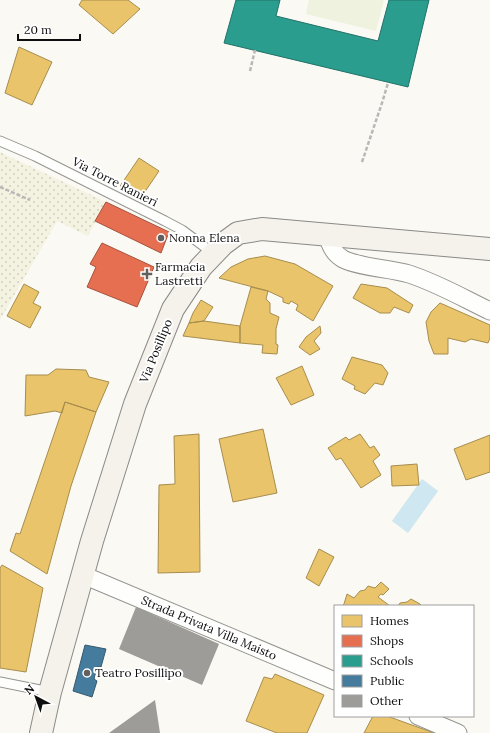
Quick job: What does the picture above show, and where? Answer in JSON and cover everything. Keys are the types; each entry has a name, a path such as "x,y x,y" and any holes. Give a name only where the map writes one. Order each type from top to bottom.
{"street":[{"name":"Via Posillipo","path":"41,733 50,692 94,533 135,404 173,309 200,267 223,244 238,233 262,229 490,249"},
{"path":"327,234 330,246 336,254 344,259 408,274 428,281 490,311"},
{"name":"Strada Privata Villa Maisto","path":"83,575 334,681"},
{"path":"420,717 458,733"}],"lane":[{"name":"Via Torre Ranieri","path":"0,141 35,156 165,221 182,230 213,253"},
{"path":"0,682 50,692"}],"path":[{"path":"250,71 255,50"},
{"path":"362,162 388,82"},
{"path":"0,186 30,200"}],"shaded area":[{"path":"0,152 106,202 88,236 57,221 0,320"}],"green space":[{"path":"309,0 384,0 376,31 306,14"}],"water":[{"path":"422,479 438,491 408,533 392,521"}],"building: Homes":[{"path":"82,0 128,0 140,9 113,34 79,5"},
{"path":"19,47 52,62 32,105 5,93"},
{"path":"139,158 159,171 140,199 120,186"},
{"path":"265,256 295,264 333,286 313,321 296,310 298,305 291,301 289,304 283,302 283,298 268,291 219,278 231,267 248,259"},
{"path":"24,284 39,292 33,303 41,307 30,328 7,316"},
{"path":"361,284 387,288 413,305 409,313 394,307 390,313 380,313 353,298"},
{"path":"251,287 268,291 266,299 270,303 270,313 279,317 276,329 276,344 278,345 277,354 262,353 263,345 240,343 240,326"},
{"path":"201,300 213,307 204,321 189,323 193,313"},
{"path":"440,303 490,325 490,338 488,343 471,339 465,342 448,338 448,354 434,354 429,341 426,322 431,312"},
{"path":"204,321 240,326 240,343 183,336 189,323"},
{"path":"320,326 321,333 314,341 320,349 310,355 299,347 306,337"},
{"path":"352,357 382,365 388,373 383,385 375,383 365,394 354,389 355,386 342,379"},
{"path":"302,366 314,395 291,405 276,378"},
{"path":"56,369 86,370 89,377 109,382 96,412 65,402 62,413 55,411 25,416 26,375 48,375"},
{"path":"65,402 96,412 71,486 47,574 10,551 16,533 20,534"},
{"path":"263,429 277,493 233,502 219,439"},
{"path":"199,434 200,572 158,573 159,485 175,484 174,436"},
{"path":"360,434 370,448 374,446 380,455 373,461 381,475 361,488 341,458 336,460 328,448 346,437 349,440"},
{"path":"490,435 490,472 466,480 454,449"},
{"path":"417,464 419,485 392,486 391,466"},
{"path":"319,549 334,557 319,586 306,578"},
{"path":"2,565 43,588 26,672 0,668 0,568"},
{"path":"381,582 389,589 383,595 381,594 378,597 389,605 343,605 347,594 354,598 360,591 365,590 368,586 375,588"},
{"path":"411,599 421,605 399,605 400,603 407,602"},
{"path":"275,674 324,695 307,733 277,733 246,721 264,677 272,679"},
{"path":"372,717 390,717 434,733 364,733"}],"building: Shops":[{"path":"106,202 169,232 161,253 95,221"},
{"path":"102,243 154,267 137,307 87,287 96,267 90,264"}],"building: Schools":[{"path":"236,0 280,0 276,16 378,41 389,0 429,0 408,87 224,43"}],"building: Public":[{"name":"Teatro Posillipo","path":"85,645 106,649 101,667 97,667 94,679 97,681 92,697 73,691"}],"building: Other":[{"path":"136,607 219,644 202,685 119,649"},
{"path":"155,700 160,733 109,733"}],"place":[{"name":"Nonna Elena","path":"161,238"},
{"name":"Farmacia Lastretti","path":"147,274"},
{"name":"Teatro Posillipo","path":"87,673"}]}
